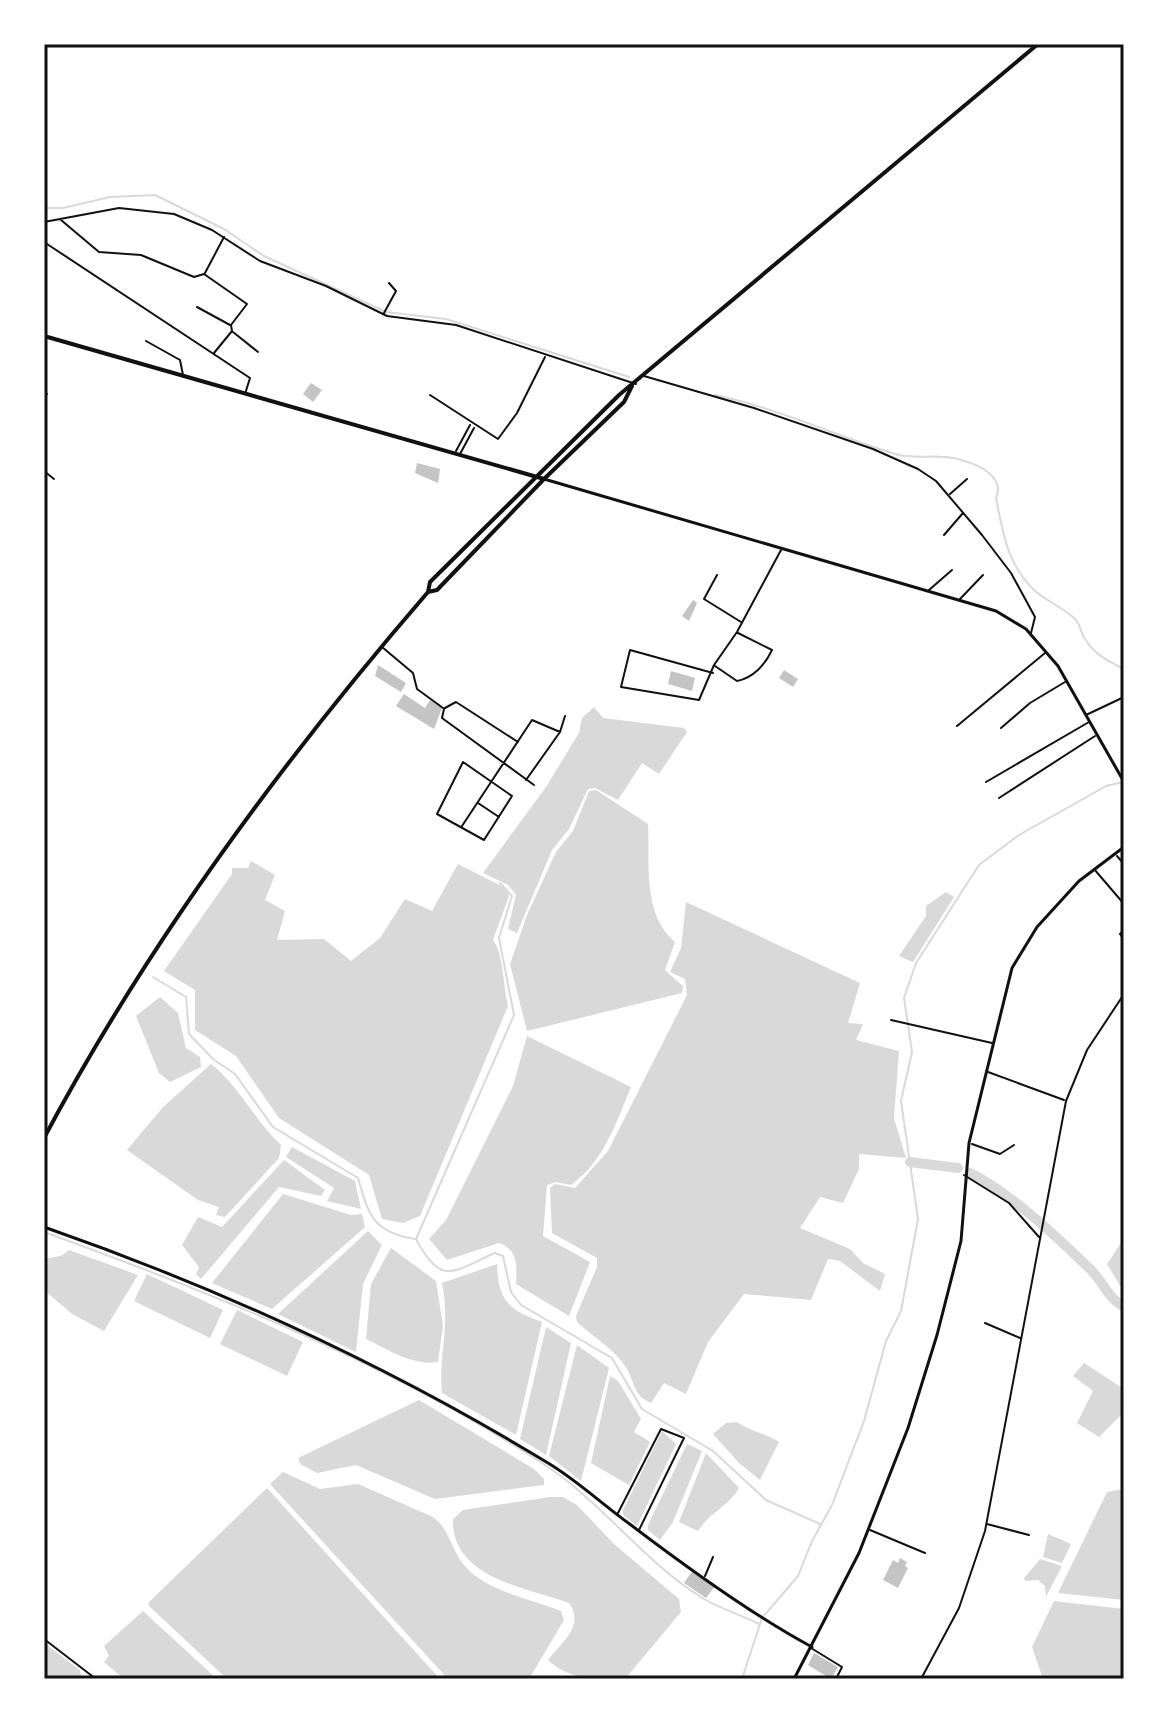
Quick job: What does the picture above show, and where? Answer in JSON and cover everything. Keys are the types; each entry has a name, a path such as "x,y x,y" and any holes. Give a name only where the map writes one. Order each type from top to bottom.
{"main road":[{"path":"44,1138 108,1026 219,856 294,752 428,592 430,582 535,477 644,376 1038,44"},
{"path":"44,336 996,611 1015,621 1047,652 1124,782"},
{"path":"428,592 437,590 544,479 624,402 634,385"},
{"path":"794,1679 869,1529 908,1428 937,1335 961,1241 969,1143 1012,968 1037,927 1094,869 1124,847"},
{"path":"44,1227 162,1268 314,1334 453,1406 536,1455 639,1531 812,1648"}],"street":[{"path":"44,222 106,209 142,208 174,214 224,237 260,261 326,286 384,313 456,325 634,385"},
{"path":"60,219 99,252 141,255 194,277 204,274 224,237"},
{"path":"44,242 50,248 65,253 172,330 214,353 250,379 245,395"},
{"path":"204,274 247,304 231,325 232,331 258,352"},
{"path":"384,313 396,291 389,283"},
{"path":"197,307 231,325"},
{"path":"214,353 232,331"},
{"path":"146,341 180,360 184,376"},
{"path":"430,395 471,424 500,438 517,413 546,355"},
{"path":"644,376 754,408 873,449 918,469 949,495 1002,559 1036,621 1030,634"},
{"path":"457,454 471,424"},
{"path":"457,454 475,426"},
{"path":"44,471 54,479"},
{"path":"949,495 967,479"},
{"path":"944,535 964,512"},
{"path":"713,673 630,650 621,687 699,700 713,673 714,665 737,632 781,550"},
{"path":"928,591 952,570"},
{"path":"717,575 704,599 742,623"},
{"path":"959,600 983,575"},
{"path":"714,665 737,681 747,679 769,658 772,650 737,632"},
{"path":"381,646 413,673 417,689 444,709"},
{"path":"957,726 1047,652"},
{"path":"1001,728 1030,703 1066,681"},
{"path":"1086,715 1124,697"},
{"path":"518,742 456,702 444,709 442,718 534,785"},
{"path":"526,780 560,732 565,716"},
{"path":"461,827 532,720 560,732"},
{"path":"986,782 1089,722"},
{"path":"999,798 1097,735"},
{"path":"463,762 512,796 499,817 484,840 437,814 463,762"},
{"path":"477,802 499,817"},
{"path":"1115,853 1124,864"},
{"path":"1094,869 1124,904"},
{"path":"1124,930 1120,934 1124,940"},
{"path":"921,1679 965,1592 987,1524 1066,1101 1087,1050 1124,994"},
{"path":"891,1020 992,1043"},
{"path":"986,1072 1066,1101"},
{"path":"969,1143 1000,1154 1014,1145"},
{"path":"964,1175 1009,1203 1040,1238"},
{"path":"985,1323 1020,1338"},
{"path":"617,1514 661,1429 684,1438 639,1531"},
{"path":"987,1524 1029,1535"},
{"path":"869,1529 925,1553"},
{"path":"705,1576 713,1557"},
{"path":"44,1639 96,1679"},
{"path":"812,1648 842,1667 836,1679"}],"shaded area":[{"path":"594,707 603,718 684,728 687,732 659,774 642,763 618,800 595,788 588,789 569,829 552,850 517,933 508,929 516,895 508,885 483,873 546,787 579,733 582,718"},
{"path":"596,790 648,824 652,903 664,931 675,942 665,970 683,986 682,993 527,1031 510,964 527,915 556,852 573,831 589,791"},
{"path":"251,861 275,875 265,900 285,911 277,940 324,939 351,961 380,938 405,899 432,911 458,864 507,889 509,896 493,940 501,962 508,1006 420,1216 403,1223 382,1219 369,1175 279,1118 236,1056 195,1030 195,990 164,971 232,874 232,868 248,868"},
{"path":"946,892 954,897 913,962 899,956 926,916 926,906"},
{"path":"686,902 860,983 848,1023 863,1024 856,1040 899,1051 894,1118 906,1158 859,1154 859,1169 843,1203 820,1197 800,1228 850,1249 863,1263 885,1274 880,1291 840,1261 828,1259 811,1300 744,1294 708,1342 686,1394 664,1383 651,1403 638,1393 617,1356 577,1322 576,1316 597,1267 597,1258 552,1233 550,1188 555,1184 575,1188 608,1151 687,995 685,979 670,972 681,948"},
{"path":"160,997 178,1013 186,1048 200,1057 201,1067 170,1082 159,1073 136,1016"},
{"path":"527,1036 631,1087 608,1140 592,1165 571,1185 556,1182 547,1185 543,1236 590,1262 569,1316 516,1284 515,1259 505,1246 499,1243 447,1260 429,1239 446,1220 513,1086"},
{"path":"211,1064 281,1145 279,1158 225,1217 216,1215 219,1207 198,1200 127,1150 163,1107"},
{"path":"292,1147 355,1181 361,1209 327,1201 334,1188 286,1157"},
{"path":"284,1160 325,1190 321,1196 279,1187 201,1279 196,1274 199,1267 182,1245 198,1217 222,1227"},
{"path":"283,1194 351,1215 362,1214 365,1227 272,1309 212,1283"},
{"path":"368,1231 382,1245 363,1284 356,1352 278,1314"},
{"path":"1124,1238 1124,1292 1107,1264"},
{"path":"391,1248 436,1281 443,1326 438,1362 419,1362 366,1339 371,1284"},
{"path":"69,1250 138,1275 104,1331 72,1314 44,1290 44,1259 61,1256"},
{"path":"497,1264 500,1287 508,1302 521,1313 542,1322 516,1435 442,1393 445,1313 442,1283"},
{"path":"147,1274 223,1310 210,1338 134,1301"},
{"path":"237,1310 303,1342 287,1376 220,1344"},
{"path":"546,1327 571,1343 546,1455 520,1439"},
{"path":"577,1345 609,1368 581,1481 549,1456"},
{"path":"1084,1363 1124,1389 1124,1412 1099,1437 1077,1423 1093,1391 1073,1376"},
{"path":"610,1376 618,1381 641,1419 634,1432 650,1442 629,1485 591,1463"},
{"path":"419,1400 534,1469 544,1479 544,1485 435,1499 356,1465 317,1473 300,1464 298,1458"},
{"path":"737,1422 779,1442 760,1480 739,1463 713,1434 726,1423"},
{"path":"662,1431 676,1444 637,1526 623,1515 623,1510"},
{"path":"687,1444 702,1451 673,1522 660,1540 648,1530 648,1525"},
{"path":"706,1453 739,1488 698,1531 679,1522"},
{"path":"283,1472 320,1489 358,1484 433,1517 443,1527 460,1559 473,1574 496,1588 561,1611 564,1620 529,1679 448,1679 270,1484"},
{"path":"267,1488 440,1679 227,1679 149,1606 149,1602"},
{"path":"1124,1489 1124,1600 1058,1593 1107,1492"},
{"path":"563,1497 577,1505 614,1544 679,1599 681,1612 625,1679 594,1679 575,1675 548,1660 573,1626 573,1611 569,1603 494,1577 464,1555 456,1539 453,1519 463,1510"},
{"path":"1048,1534 1071,1544 1062,1563 1043,1557"},
{"path":"1040,1559 1062,1566 1046,1597 1045,1586 1038,1580 1025,1581 1024,1578"},
{"path":"1054,1601 1124,1609 1124,1679 1043,1679 1032,1647"},
{"path":"143,1611 217,1679 124,1679 104,1662 109,1656 104,1646"},
{"path":"44,1643 80,1670 82,1679 44,1679"}],"building":[{"path":"311,383 322,390 313,402 303,394"},
{"path":"417,463 440,469 438,483 415,473"},
{"path":"693,600 697,603 689,621 682,616"},
{"path":"378,665 406,683 401,692 375,676"},
{"path":"784,670 798,679 793,687 779,678"},
{"path":"671,671 695,678 692,691 668,684"},
{"path":"404,694 425,708 430,700 442,708 434,729 396,706"},
{"path":"900,1558 907,1562 905,1566 908,1568 898,1588 883,1580 893,1560 898,1563"},
{"path":"693,1570 715,1586 706,1598 684,1583"},
{"path":"814,1653 838,1667 831,1679 808,1665"}],"waterway":[{"path":"44,208 63,208 110,197 155,195 224,229 264,256 386,312 446,319 629,377"},
{"path":"715,395 783,414 895,454 953,458 989,473 997,484 996,498 1004,535 1017,569 1037,593 1074,618 1089,645 1124,669"},
{"path":"742,1679 762,1618 798,1576 812,1541 832,1505 864,1421 886,1341 901,1311 918,1219 901,1101 912,1052 904,998 916,963 979,865 1019,835 1106,786 1123,782"},
{"path":"500,883 512,896 499,938 514,1015 416,1239 433,1264 441,1270 458,1269 495,1253 503,1256 511,1292 521,1305 612,1358 642,1409 713,1451 766,1500 820,1524"},
{"path":"153,977 186,997 189,1034 213,1059 235,1074 273,1127 358,1178 370,1212 381,1227 415,1239"},
{"path":"910,1162 958,1168"},
{"path":"970,1173 1002,1192 1034,1217 1091,1270 1124,1307"},
{"path":"44,1232 300,1333 424,1393 564,1478 682,1584 711,1603 759,1624"}]}
